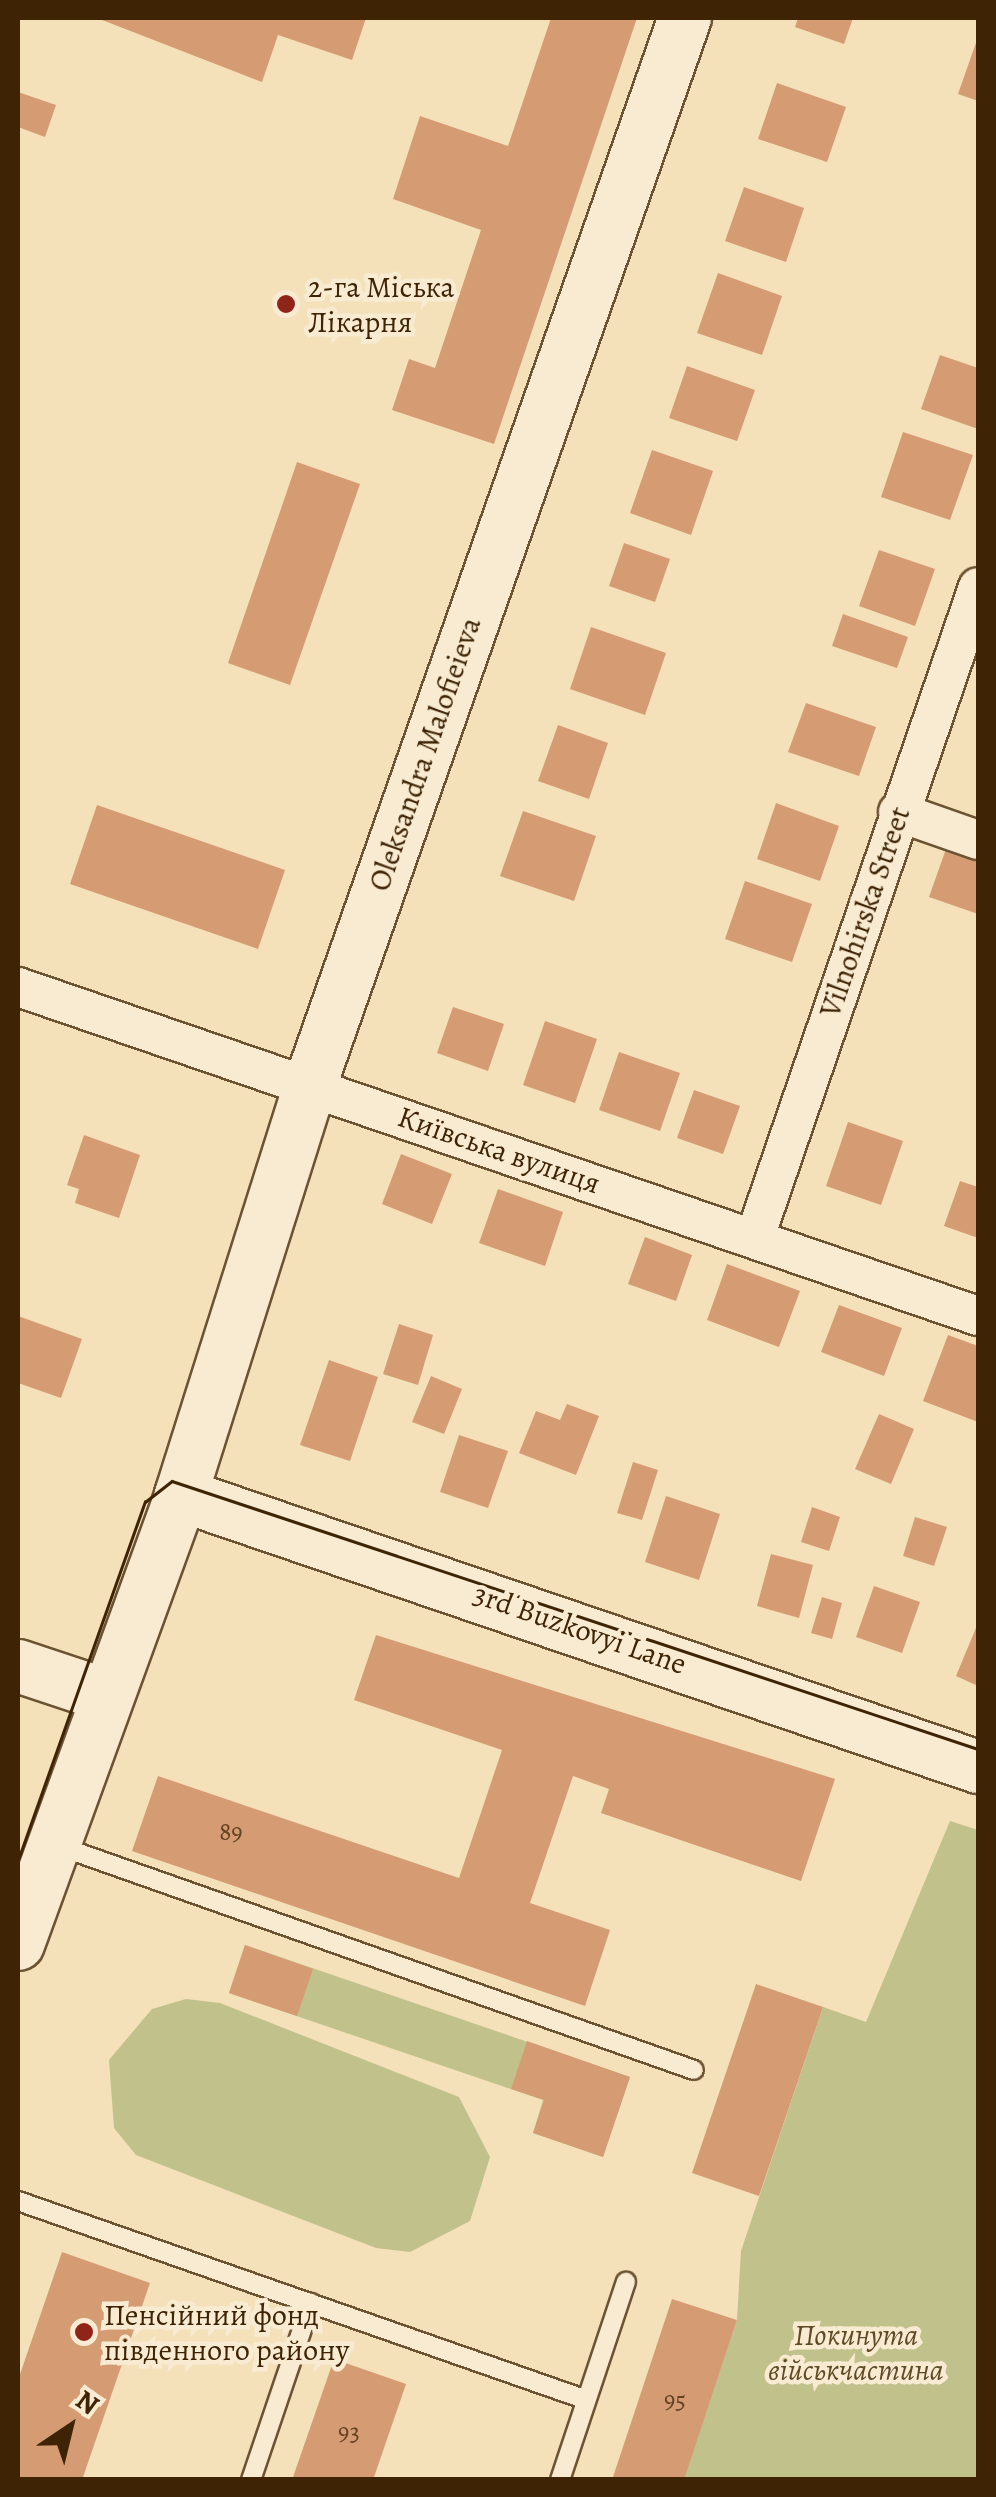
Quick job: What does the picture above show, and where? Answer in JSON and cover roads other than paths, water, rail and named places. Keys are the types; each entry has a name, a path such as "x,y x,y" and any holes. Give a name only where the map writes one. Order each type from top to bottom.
{"street":[{"name":"Oleksandra Malofieieva","path":"105,1695 181,1495 310,1085 684,18"},
{"name":"Vilnohirska Street","path":"755,1237 978,587"},
{"path":"898,812 978,840"},
{"name":"Київська вулиця","path":"18,987 978,1316"},
{"name":"3rd Buzkovyi Lane","path":"181,1495 978,1767"},
{"path":"18,1666 105,1695 18,1944"}],"lane":[{"path":"54,1844 694,2070"},
{"path":"18,2201 584,2399"},
{"path":"560,2480 626,2282"},
{"path":"251,2480 311,2303"}],"tram line":[{"path":"18,1860 145,1502 172,1481 978,1749"}],"place":[{"name":"2-га Міська Лікарня","path":"286,304"},
{"name":"Пенсійний фонд південного району","path":"84,2332"}],"park label":[{"name":"Покинута військчастина","path":"856,2352"}]}
